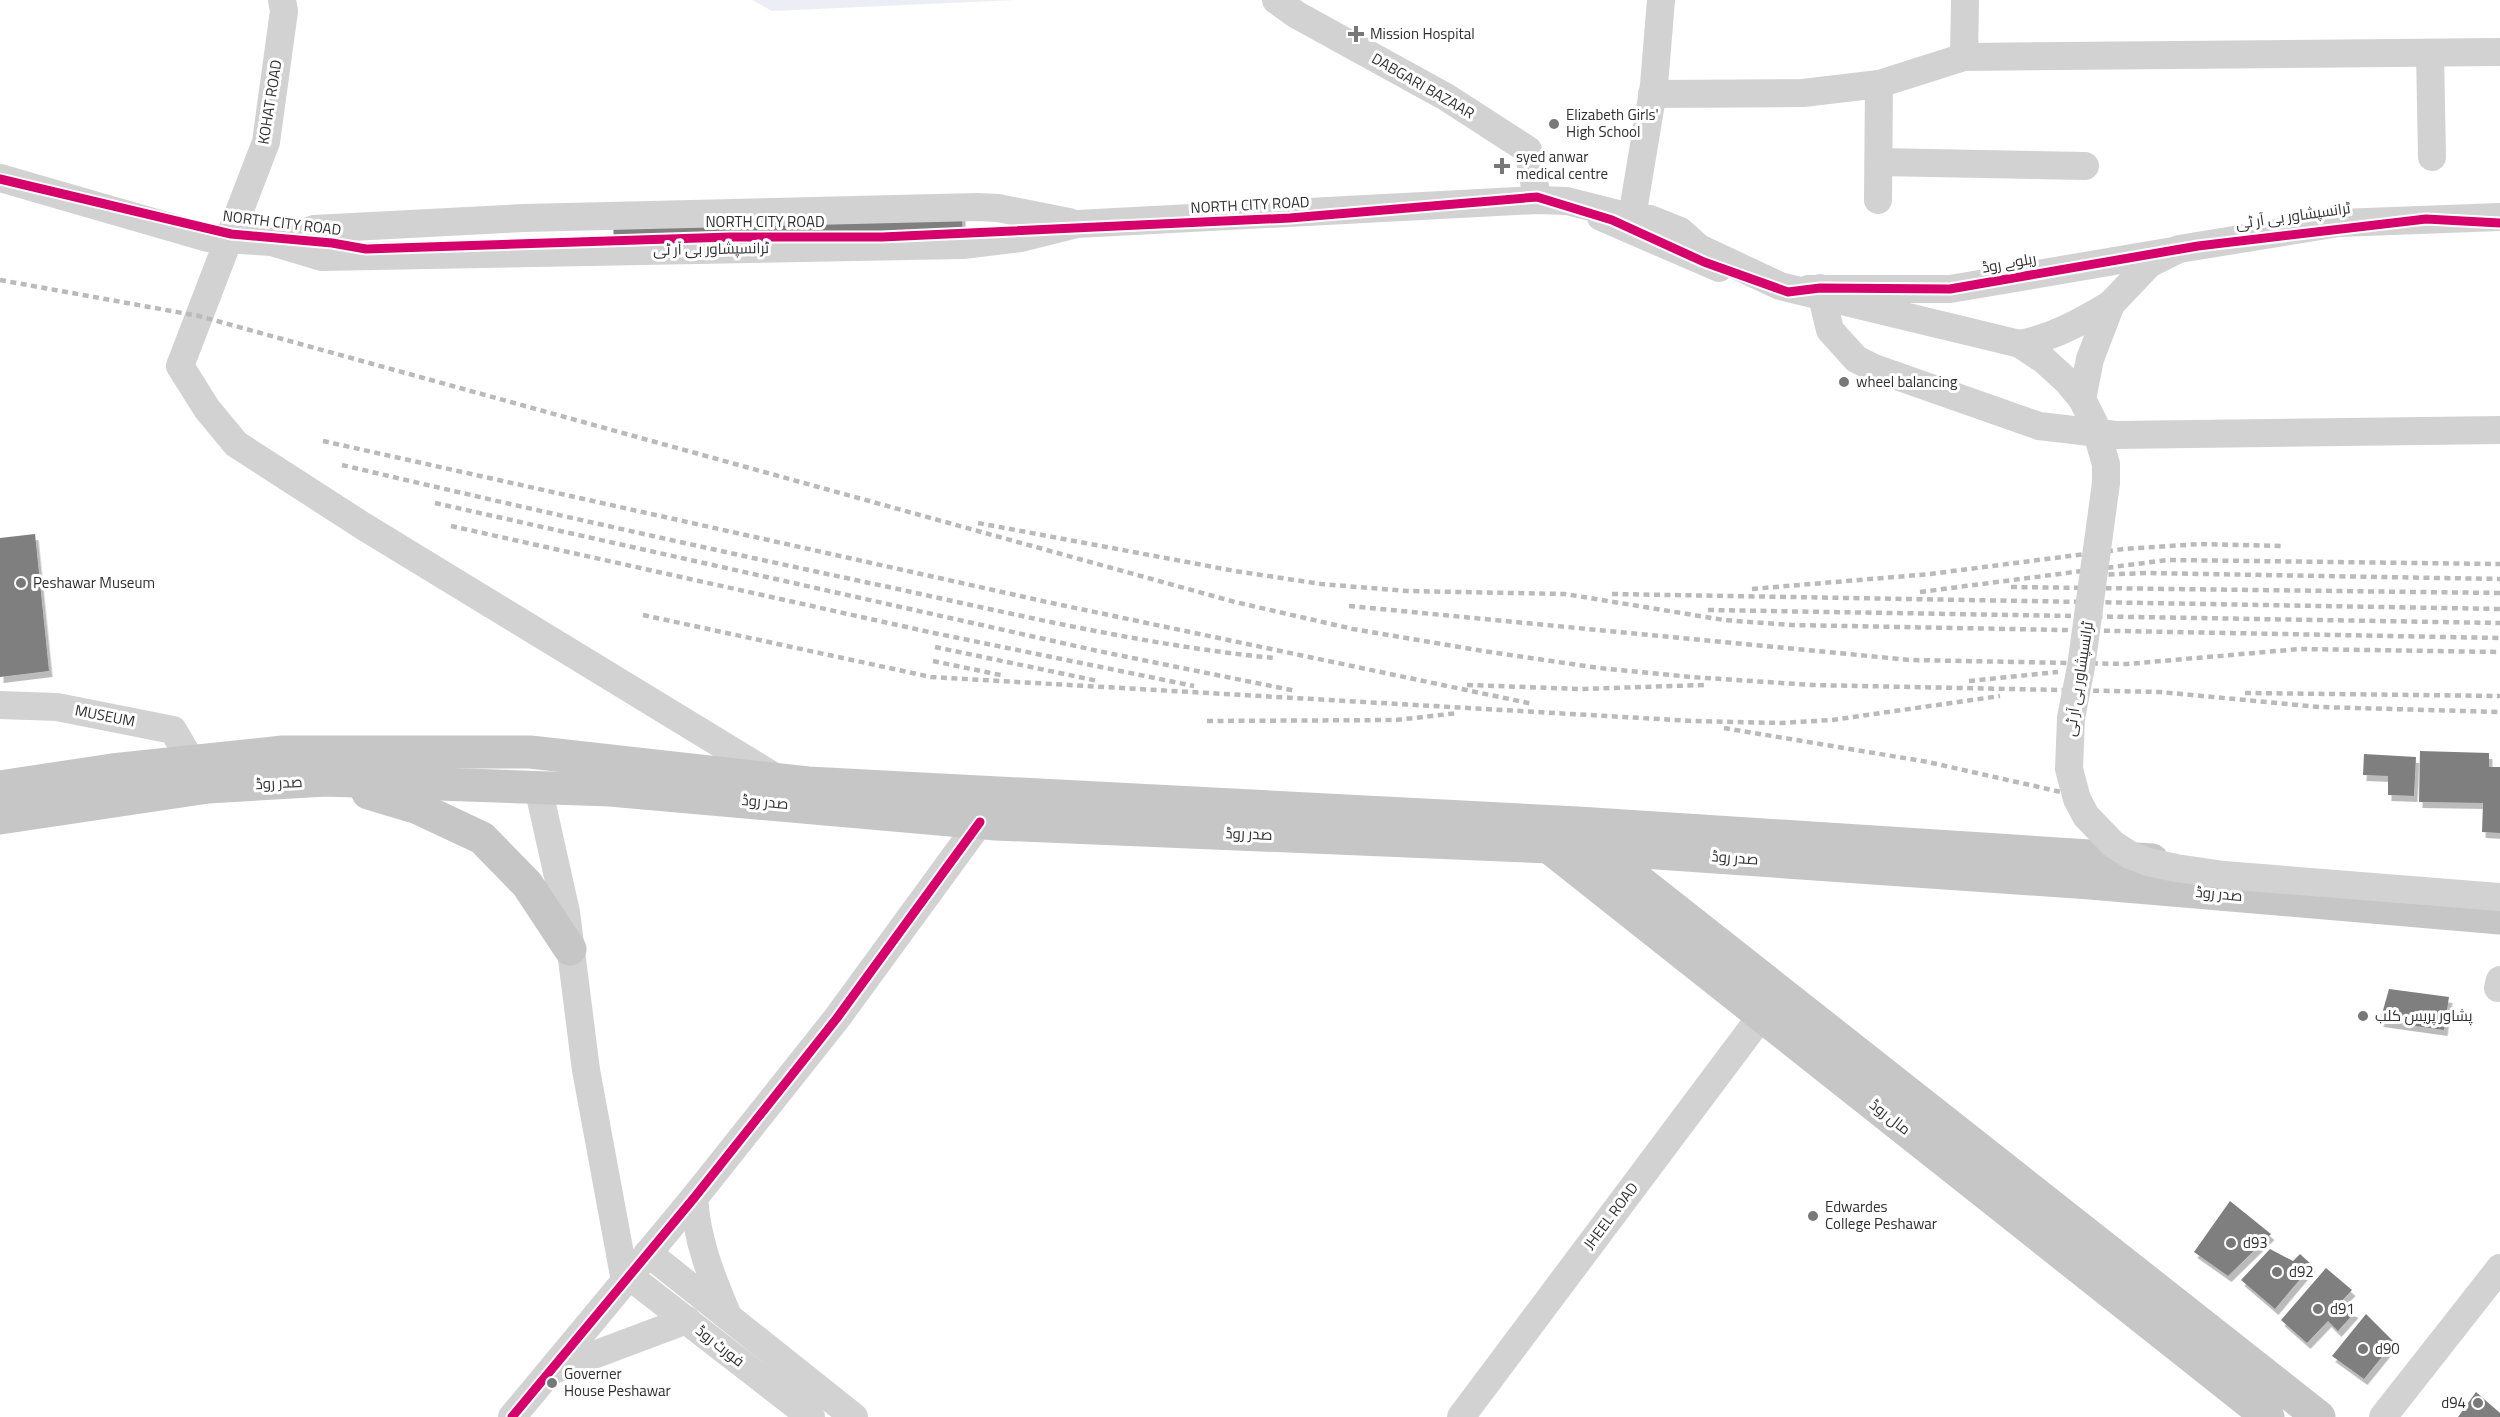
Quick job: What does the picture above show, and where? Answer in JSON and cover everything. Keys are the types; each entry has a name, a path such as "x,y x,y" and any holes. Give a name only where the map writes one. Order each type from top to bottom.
{"main road":[{"name":"صدر روڈ","path":"0,787 191,761 283,752 530,752 783,781 1509,820"},
{"name":"صدر روڈ","path":"0,818 208,787 326,780 538,787 722,798 980,822 1555,834 2500,885"},
{"path":"326,780 418,808 482,838 527,884 570,949"},
{"name":"مال روڈ","path":"1509,820 1555,834 1762,1015 2268,1417"},
{"name":"صدر روڈ","path":"1555,834 1599,849 2090,883 2500,918"},
{"name":"مال روڈ","path":"1599,849 2319,1417"}],"street":[{"name":"KOHAT ROAD","path":"282,0 284,11 266,142 180,366 207,409 236,444 363,526 783,781"},
{"name":"DABGARI BAZAAR","path":"1276,0 1297,15 1446,97 1528,150 1537,197"},
{"path":"1630,229 1652,94 1661,0"},
{"path":"1964,57 1965,0"},
{"path":"1652,94 1803,93 1879,84 1964,57 2500,52"},
{"path":"2430,53 2432,157"},
{"path":"1878,200 1879,84"},
{"path":"1879,162 2085,166"},
{"name":"NORTH CITY ROAD","path":"0,179 231,234 332,243 366,249 730,237 882,237 1290,218 1537,197"},
{"name":"ٹرانسپشاور بی آر ٹی","path":"0,179 208,238 272,242 322,257 951,245 1004,241 1077,224 1509,201 1567,201 1630,218 1650,219 1680,231 1700,248 1780,286 2020,344 2056,370 2082,399 2101,443 2106,483 2084,645 2071,718 2069,770 2077,799 2098,830 2130,855 2148,862 2176,868 2236,876 2500,897"},
{"name":"ریلوے روڈ","path":"1537,197 1630,229 1704,262 1788,292 1820,288 1950,289 2198,246 2426,219 2500,223"},
{"name":"ٹرانسپشاور بی آر ٹی","path":"272,242 314,229 501,219 958,206 998,208 1077,224"},
{"name":"ٹرانسپشاور بی آر ٹی","path":"2020,344 2042,340 2071,328 2111,304 2149,264 2179,249 2339,223 2500,217"},
{"path":"1820,288 1830,330 1856,359 1874,368 2052,429 2116,435 2500,430"},
{"name":"ٹرانسپشاور بی آر ٹی","path":"2082,399 2090,359 2111,304"},
{"name":"MUSEUM","path":"0,705 57,707 173,730 191,761"},
{"path":"538,787 566,912 586,1070 627,1279"},
{"path":"512,1417 694,1198 837,1018 980,822"},
{"name":"JHEEL ROAD","path":"1461,1417 1762,1015"},
{"path":"694,1198 696,1226 704,1258 728,1318"},
{"name":"فورٹ روڈ","path":"648,1253 854,1417"},
{"path":"2383,1417 2500,1268"},
{"name":"فورٹ روڈ","path":"627,1279 687,1320 811,1417"},
{"path":"547,1373 687,1320"}],"shaded area":[{"path":"752,0 1016,0 772,11"}],"building":[{"path":"962,214 963,243 614,248 613,219"},
{"name":"Peshawar Museum","path":"35,534 49,671 0,677 0,538"},
{"path":"2420,751 2489,753 2489,767 2500,767 2500,833 2482,832 2483,803 2419,802"},
{"path":"2364,754 2416,757 2414,796 2388,795 2388,776 2363,775"},
{"path":"2389,989 2449,997 2444,1030 2380,1021"},
{"name":"d93","path":"2230,1201 2271,1234 2228,1276 2194,1252"},
{"name":"d92","path":"2270,1249 2293,1261 2300,1254 2312,1265 2275,1309 2241,1280"},
{"name":"d91","path":"2326,1268 2352,1290 2338,1305 2355,1312 2338,1331 2328,1321 2307,1343 2281,1320"},
{"name":"d90","path":"2366,1314 2394,1342 2364,1379 2332,1356"},
{"name":"d94","path":"2476,1392 2500,1413 2500,1417 2458,1417"}],"railway":[{"path":"0,280 199,316 1235,602 1353,629 1599,668 1691,677 1812,685 2160,692 2319,707 2500,712"},
{"path":"323,441 1047,602 1533,704"},
{"path":"342,465 1026,617 1125,637 1274,658"},
{"path":"435,503 1098,651 1296,691"},
{"path":"978,523 1235,571 1321,584 1407,591 1565,594 1724,620 1791,625 2500,638"},
{"path":"451,526 929,632 1194,686"},
{"path":"1752,589 1930,574 2124,549 2200,544 2283,546"},
{"path":"1920,592 2167,560 2500,564"},
{"path":"2098,575 2145,573 2500,579"},
{"path":"2011,587 2500,593"},
{"path":"1612,594 2500,609"},
{"path":"1349,606 1910,660 2127,664 2300,649 2500,652"},
{"path":"1708,610 2500,623"},
{"path":"643,615 931,677 1693,721 1781,723 1832,720 2000,696"},
{"path":"935,647 1098,681"},
{"path":"933,661 1005,676"},
{"path":"1969,681 2058,672"},
{"path":"1467,685 1580,689 1704,685"},
{"path":"2245,693 2500,696"},
{"path":"1207,721 1396,720 1458,713"},
{"path":"1724,728 1928,762 2092,799"}],"cycle path":[{"path":"0,179 231,234 332,243 366,249 730,237 882,237 1290,218 1537,197 1612,220 1704,262 1788,292 1820,288 1950,289 2198,246 2426,219 2500,223"},
{"path":"512,1417 694,1198 837,1018 980,822"}],"place":[{"name":"Mission Hospital","path":"1356,34"},
{"name":"Elizabeth Girls' High School","path":"1554,124"},
{"name":"syed anwar medical centre","path":"1502,166"},
{"name":"wheel balancing","path":"1844,382"},
{"name":"Peshawar Museum","path":"21,583"},
{"name":"پشاور پریس کلب","path":"2363,1016"},
{"name":"Edwardes College Peshawar","path":"1813,1216"},
{"name":"d93","path":"2231,1243"},
{"name":"d92","path":"2277,1272"},
{"name":"d91","path":"2318,1309"},
{"name":"d90","path":"2363,1349"},
{"name":"Governer House Peshawar","path":"552,1383"},
{"name":"d94","path":"2478,1403"}]}
